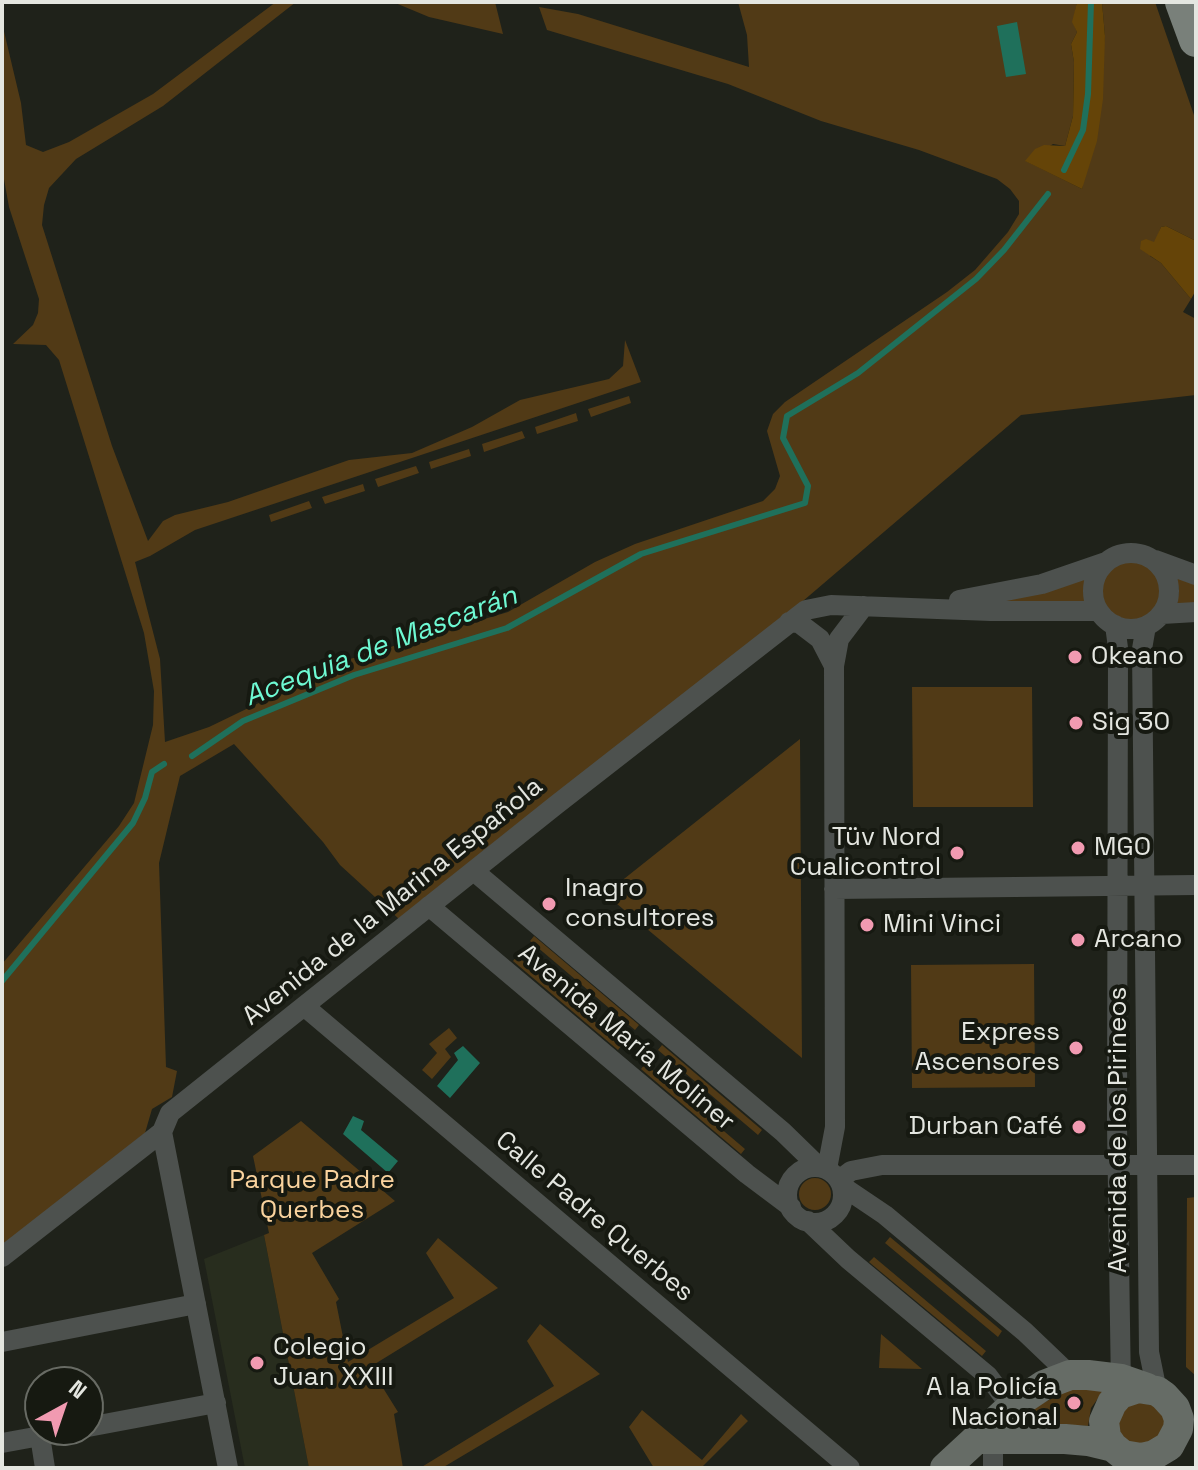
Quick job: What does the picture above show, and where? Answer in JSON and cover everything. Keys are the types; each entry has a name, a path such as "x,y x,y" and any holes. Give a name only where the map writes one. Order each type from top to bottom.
{"main road":[{"path":"1182,2 1196,40"},
{"path":"945,1468 987,1449 1043,1439 1088,1441 1121,1457 1141,1458 1167,1453 1179,1419 1153,1395 1097,1375 1070,1375 1044,1385 1011,1407 987,1449"},
{"path":"1121,1457 1106,1437 1104,1421 1112,1403 1153,1395"}],"street":[{"path":"919,606 1027,588 1128,553 1140,554 1196,575"},
{"path":"1151,558 1159,565 1169,584 1169,594 1154,620"},
{"path":"1106,562 1098,573 1094,598 1099,611 1115,625 1130,629 1154,620 1196,612"},
{"name":"Avenida de la Marina Española","path":"2,1257 162,1132 170,1113 789,622 806,610 831,605 864,606"},
{"path":"808,1221 823,1221 836,1213 842,1200 832,1176 835,1127 834,666 839,639 864,606 1099,611"},
{"name":"Avenida de los Pirineos","path":"1153,1395 1149,1352 1142,649 1154,620"},
{"path":"789,622 799,623 820,639 834,666"},
{"name":"Avenida de los Pirineos","path":"1115,625 1118,648 1118,1164 1153,1395"},
{"name":"Avenida María Moliner","path":"475,872 832,1176 897,1224 1025,1332 1070,1375"},
{"path":"834,889 1196,885"},
{"name":"Avenida María Moliner","path":"429,906 747,1174 791,1207"},
{"name":"Calle Padre Querbes","path":"304,1006 850,1468"},
{"path":"162,1132 228,1468"},
{"path":"1043,1439 1011,1407 988,1376 795,1213 788,1192 793,1178 805,1169 832,1176 882,1165 1196,1165"},
{"path":"2,1342 196,1304"},
{"path":"104,1424 216,1403"},
{"path":"2,1443 24,1439"},
{"path":"42,1446 45,1468"}],"shaded area":[{"path":"1077,2 1102,2 1105,36 1103,99 1097,141 1082,189 1025,161 1035,149 1044,145 1065,146 1073,116 1074,62 1071,44 1077,32 1072,22"},
{"path":"1017,22 1026,74 1006,77 997,26"},
{"path":"1166,226 1196,241 1196,290 1191,299 1161,263 1140,249 1141,241 1154,242 1161,227"},
{"path":"463,1046 480,1063 450,1098 437,1086 458,1060 454,1053"},
{"path":"353,1116 364,1121 361,1130 398,1161 388,1173 343,1134"},
{"name":"Colegio Juan XXIII","path":"264,1235 309,1468 245,1468 204,1259"}],"green space":[{"path":"276,2 296,2 163,106 76,159 49,188 44,205 42,225 112,446 148,541 163,521 175,515 228,502 349,460 412,453 472,427 520,400 609,379 623,366 625,340 641,382 195,530 135,562 160,659 165,742 209,727 350,659 508,612 595,562 635,544 763,501 775,489 780,476 767,431 773,414 785,402 975,270 1008,232 1019,214 1019,201 997,179 919,150 821,121 728,84 547,30 539,7 578,14 749,67 747,35 738,2 1077,2 1073,22 1077,32 1071,44 1074,62 1073,116 1065,146 1053,144 1026,161 1082,189 1105,36 1102,2 1155,2 1196,121 1196,241 1166,226 1161,227 1150,256 1161,263 1191,299 1183,312 1196,319 1196,395 1021,415 803,601 399,919 340,865 234,744 180,776 159,863 166,1067 177,1071 172,1097 152,1109 145,1133 2,1248 2,964 119,826 134,803 153,725 154,691 144,633 59,360 46,345 13,344 33,325 39,299 9,207 2,168 2,23 21,103 26,145 43,152 69,142 153,94"},
{"path":"393,2 495,2 503,34 429,17"},
{"path":"629,396 631,403 591,417 588,409"},
{"path":"576,413 578,421 537,434 535,427"},
{"path":"522,431 525,438 484,452 482,444"},
{"path":"469,449 471,456 431,469 429,462"},
{"path":"416,466 419,473 378,487 375,479"},
{"path":"363,484 365,491 325,504 322,497"},
{"path":"309,501 312,508 271,522 269,515"},
{"path":"1131,561 1152,570 1161,591 1152,612 1131,621 1110,612 1101,591 1110,570"},
{"path":"1176,574 1196,582 1196,605 1177,605 1179,590"},
{"path":"1085,577 1085,602 991,602"},
{"path":"912,687 1032,687 1033,807 913,807"},
{"path":"800,739 802,1058 605,894"},
{"path":"534,936 639,1025 635,1030 530,941"},
{"path":"517,956 622,1045 618,1050 513,961"},
{"path":"1034,964 1035,1087 912,1088 911,965"},
{"path":"449,1028 457,1038 445,1049 451,1057 432,1079 422,1070 437,1053 429,1044"},
{"path":"662,1045 762,1130 758,1135 658,1050"},
{"path":"645,1064 745,1149 741,1154 641,1069"},
{"name":"Parque Padre Querbes","path":"301,1121 395,1201 312,1253 339,1299 336,1302 348,1362 454,1298 426,1253 438,1238 498,1288 370,1367 398,1412 394,1414 403,1468 309,1468 264,1235 269,1233 253,1156"},
{"path":"815,1178 826,1183 831,1194 826,1205 815,1210 804,1205 799,1194 804,1183"},
{"path":"1196,1197 1196,1376 1186,1367 1186,1358 1187,1198"},
{"path":"890,1237 1002,1331 998,1337 885,1243"},
{"path":"874,1257 986,1351 982,1356 869,1262"},
{"path":"540,1324 600,1374 442,1468 420,1468 554,1386 527,1341"},
{"path":"881,1334 922,1369 879,1368"},
{"path":"1107,1386 1091,1408 1088,1426 1041,1423 1023,1413 1069,1390"},
{"path":"1135,1402 1153,1405 1166,1420 1156,1444 1123,1443 1116,1416"},
{"path":"642,1410 702,1460 741,1414 748,1421 701,1468 654,1468 629,1427"}],"waterway":[{"name":"Acequia de Mascarán","path":"1064,170 1083,130 1088,94 1091,2"},
{"name":"Acequia de Mascarán","path":"192,756 243,721 354,675 507,628 641,554 805,503 808,486 783,438 787,416 858,373 976,279 1004,250 1048,194"},
{"name":"Acequia de Mascarán","path":"2,981 133,823 145,798 152,772 164,764"}],"place":[{"name":"Okeano","path":"1075,657"},
{"name":"Sig 30","path":"1076,723"},
{"name":"MGO","path":"1078,848"},
{"name":"Tüv Nord Cualicontrol","path":"957,853"},
{"name":"Inagro consultores","path":"549,904"},
{"name":"Mini Vinci","path":"867,925"},
{"name":"Arcano","path":"1078,940"},
{"name":"Express Ascensores","path":"1076,1048"},
{"name":"Durban Café","path":"1079,1127"},
{"name":"Colegio Juan XXIII","path":"257,1363"},
{"name":"A la Policía Nacional","path":"1074,1403"}]}
